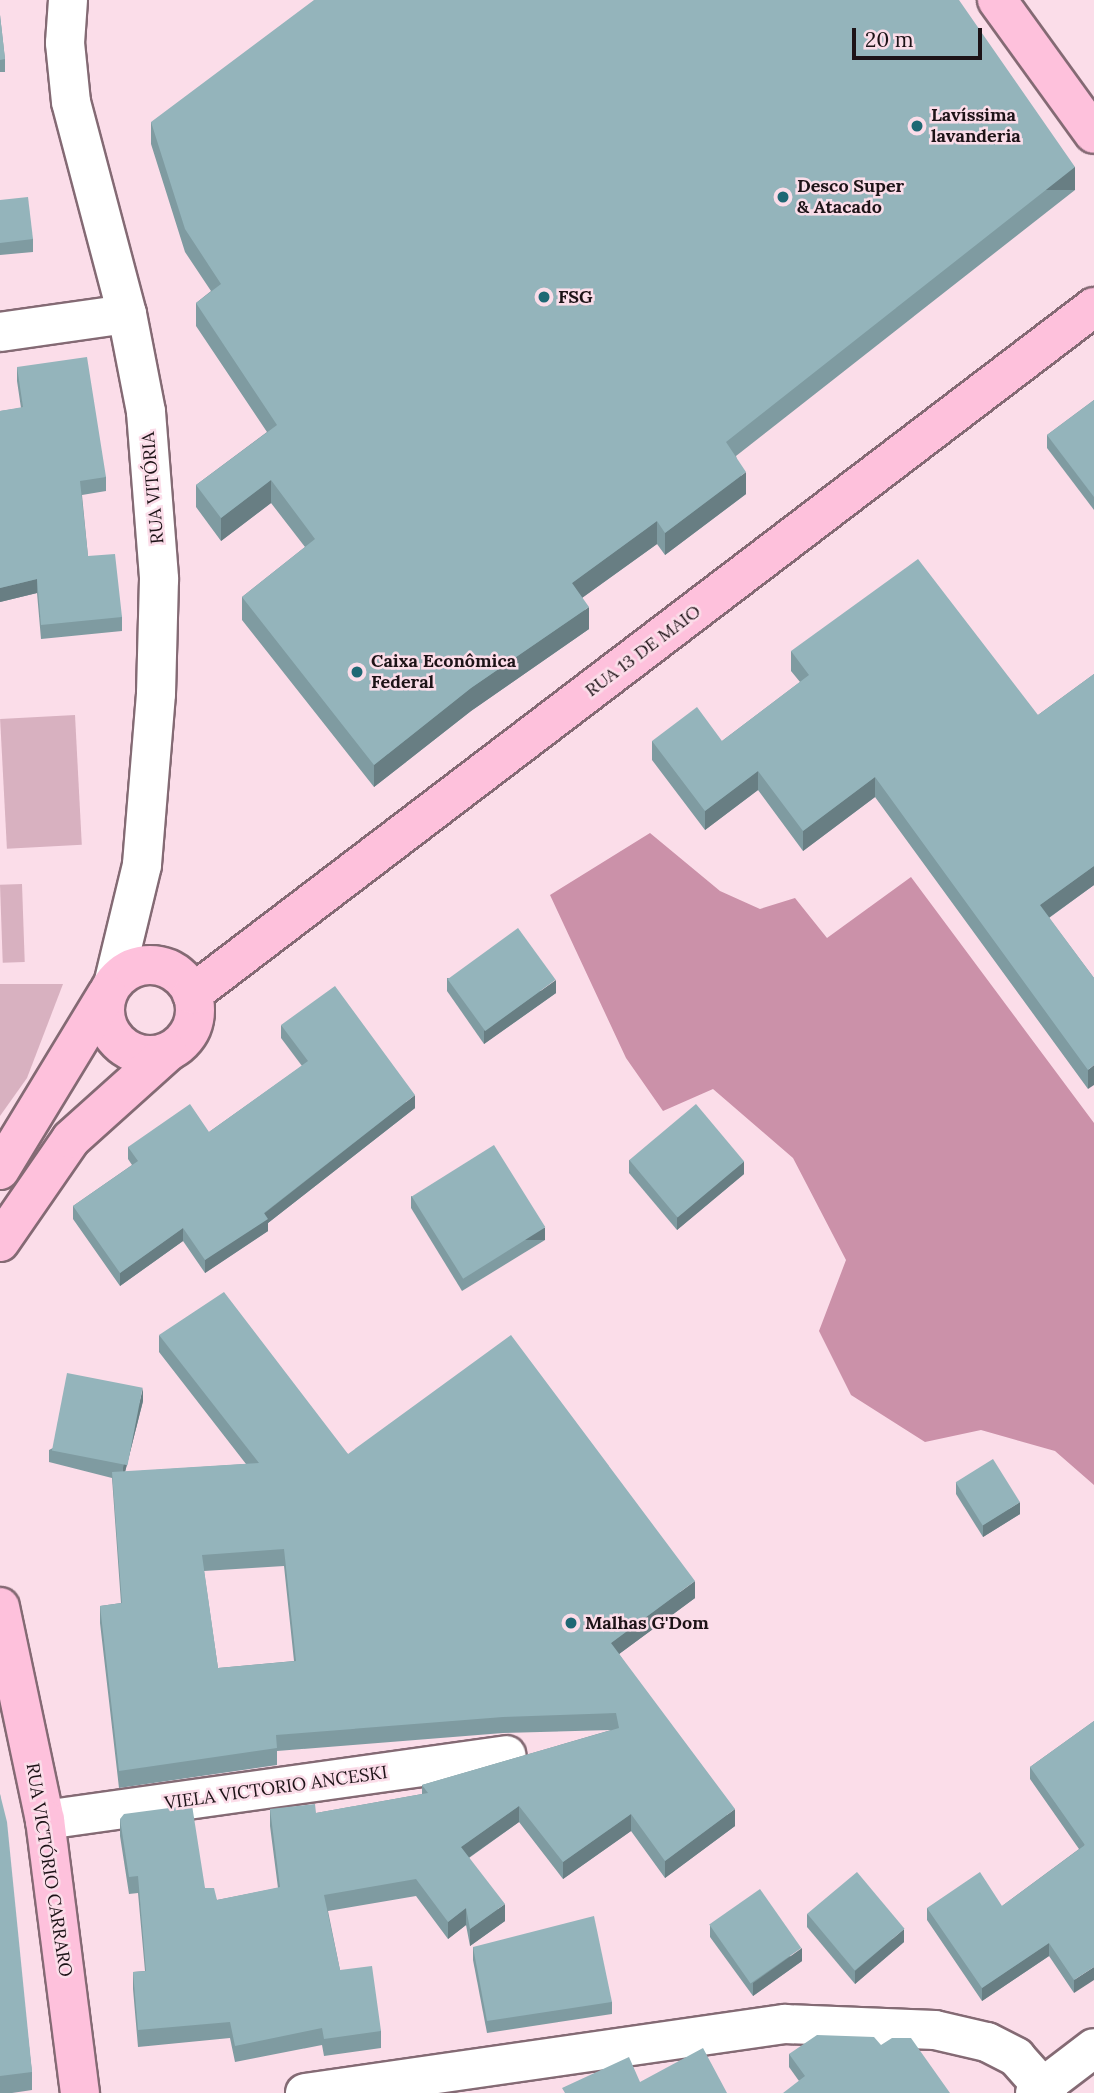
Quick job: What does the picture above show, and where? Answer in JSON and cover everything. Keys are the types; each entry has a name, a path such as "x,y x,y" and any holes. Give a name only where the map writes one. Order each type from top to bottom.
{"main road":[{"path":"998,0 1094,134"},
{"name":"RUA 13 DE MAIO","path":"192,994 1094,307"},
{"path":"0,1170 111,988 132,968 154,964 180,977 192,994 194,1018 189,1032 71,1139 0,1242"},
{"path":"111,988 107,1024 113,1037 138,1054 168,1052"},
{"name":"RUA VICTÓRIO CARRARO","path":"0,1607 45,1820 80,2093"}],"street":[{"name":"RUA VITÓRIA","path":"68,0 65,43 71,102 127,314 146,412 159,579 156,694 142,865 111,988"},
{"path":"0,332 127,314"},
{"name":"VIELA VICTORIO ANCESKI","path":"45,1820 506,1755"},
{"path":"305,2093 785,2024 935,2030 987,2042 1016,2057 1042,2091 1094,2048"}],"shaded area":[{"path":"75,715 82,845 7,849 0,719"},
{"path":"650,833 720,891 760,909 795,898 827,938 911,877 1094,1123 1094,1485 1055,1451 981,1430 925,1442 851,1395 819,1331 846,1260 793,1158 713,1089 663,1111 626,1058 550,895"},
{"path":"22,884 25,962 3,963 0,885"},
{"path":"0,984 63,984 27,1078 0,1116"}],"building":[{"path":"314,0 959,0 1075,167 726,442 746,472 665,533 657,521 572,583 589,607 471,688 374,765 242,597 315,539 271,480 221,518 196,485 277,425 196,303 221,284 185,229 151,122"},
{"path":"0,15 5,59 0,60"},
{"path":"28,197 33,239 0,243 0,200"},
{"path":"87,357 106,477 80,481 88,556 115,554 122,617 41,625 37,579 0,588 0,411 23,407 17,367"},
{"path":"1094,400 1094,497 1047,435"},
{"path":"918,559 1038,715 1094,674 1094,866 1040,905 1094,978 1094,1065 1088,1070 875,777 803,831 758,771 705,811 652,741 697,707 722,741 809,675 791,651"},
{"path":"518,928 556,980 485,1031 448,979"},
{"path":"335,986 415,1095 264,1213 268,1219 205,1260 183,1228 120,1273 73,1206 138,1161 128,1147 190,1104 209,1132 308,1061 281,1025"},
{"path":"696,1104 744,1161 678,1217 629,1160"},
{"path":"494,1145 545,1227 463,1279 412,1196"},
{"path":"224,1292 348,1454 511,1335 695,1581 611,1643 735,1809 665,1861 631,1814 563,1862 519,1806 461,1847 505,1904 470,1929 466,1908 448,1922 416,1879 324,1895 340,1970 372,1966 381,2031 324,2039 322,2028 235,2046 230,2022 138,2030 133,1972 146,1971 138,1876 129,1877 120,1819 124,1814 192,1805 205,1888 214,1888 217,1900 280,1887 270,1809 315,1804 316,1813 428,1793 422,1785 619,1728 616,1713 503,1717 276,1735 277,1748 119,1771 100,1606 122,1603 112,1472 259,1463 159,1335","holes":["284,1549 296,1661 218,1668 202,1555"]},
{"path":"67,1373 143,1388 128,1465 52,1451"},
{"path":"993,1459 1020,1502 983,1526 956,1482"},
{"path":"1094,1721 1094,1967 1074,1980 1049,1943 982,1988 927,1908 980,1872 1002,1906 1085,1845 1030,1767"},
{"path":"0,1794 7,1822 32,2072 0,2076"},
{"path":"857,1872 905,1929 855,1970 807,1914"},
{"path":"760,1889 801,1948 751,1984 709,1925"},
{"path":"594,1916 612,2002 487,2021 473,1947"},
{"path":"817,2035 874,2037 881,2045 892,2038 911,2038 950,2093 783,2093 805,2076 789,2054"},
{"path":"703,2048 727,2093 565,2093 562,2088 629,2057 640,2082"}],"place":[{"name":"Lavíssima lavanderia","path":"917,126"},
{"name":"Desco Super & Atacado","path":"783,197"},
{"name":"FSG","path":"544,297"},
{"name":"Caixa Econômica Federal","path":"357,672"},
{"name":"Malhas G'Dom","path":"571,1623"}]}
